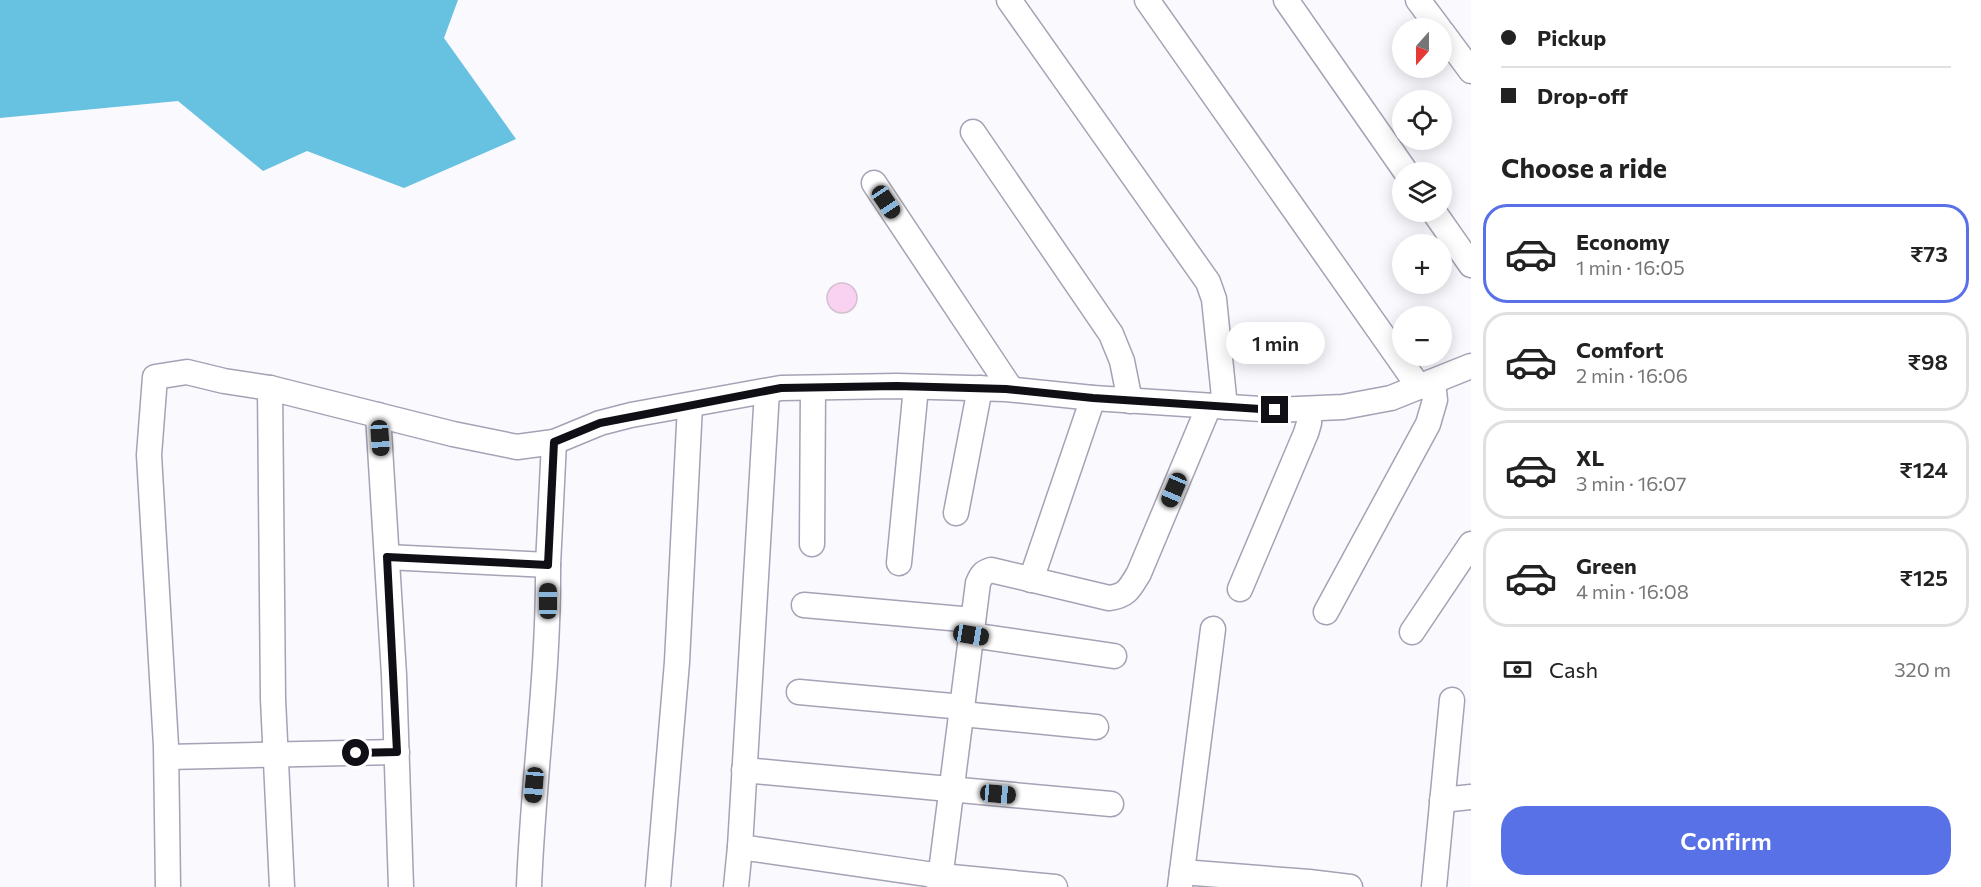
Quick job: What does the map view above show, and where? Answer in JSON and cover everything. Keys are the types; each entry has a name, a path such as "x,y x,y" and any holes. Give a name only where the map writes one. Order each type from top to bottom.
{"street":[{"path":"940,881 978,583 985,572 991,570 1108,598 1119,597 1130,589 1217,407 1214,299 1208,282 1009,0"},
{"path":"1146,0 1426,384 1435,400 1428,424 1326,612"},
{"path":"1286,0 1399,162"},
{"path":"1418,0 1431,18"},
{"path":"1452,46 1471,71"},
{"path":"972,132 1111,334 1122,361 1130,401"},
{"path":"874,183 1011,389"},
{"path":"1441,222 1471,265"},
{"path":"168,887 166,757 149,455 155,377 187,372 224,381 270,388 453,434 517,447 554,442 600,423 767,391 813,387 1011,389 1093,398 1217,407 1310,409 1343,407 1382,400 1471,366"},
{"path":"812,544 813,387"},
{"path":"899,563 916,387"},
{"path":"270,388 273,699 282,887"},
{"path":"956,513 980,388"},
{"path":"736,887 767,391"},
{"path":"1031,580 1093,398"},
{"path":"658,887 677,662 690,405"},
{"path":"1240,589 1306,433 1310,409"},
{"path":"378,415 397,752 400,887"},
{"path":"528,887 548,618 548,565 554,442"},
{"path":"1412,632 1471,544"},
{"path":"387,557 548,565"},
{"path":"804,605 972,628 1114,656"},
{"path":"1213,630 1181,880 1350,887"},
{"path":"799,692 1096,727"},
{"path":"1434,887 1452,700"},
{"path":"166,757 397,752"},
{"path":"744,770 1111,804"},
{"path":"1442,800 1471,797"},
{"path":"740,848 940,881 1055,887"}],"water":[{"path":"0,0 458,0 444,38 516,139 404,188 307,151 263,171 178,101 0,118"}],"building":[{"path":"842,283 853,287 857,298 853,309 842,313 831,309 827,298 831,287"}],"route":[{"path":"356,753 397,752 387,557 548,565 554,442 600,423 781,388 897,386 1006,389 1093,398 1275,410"}]}
